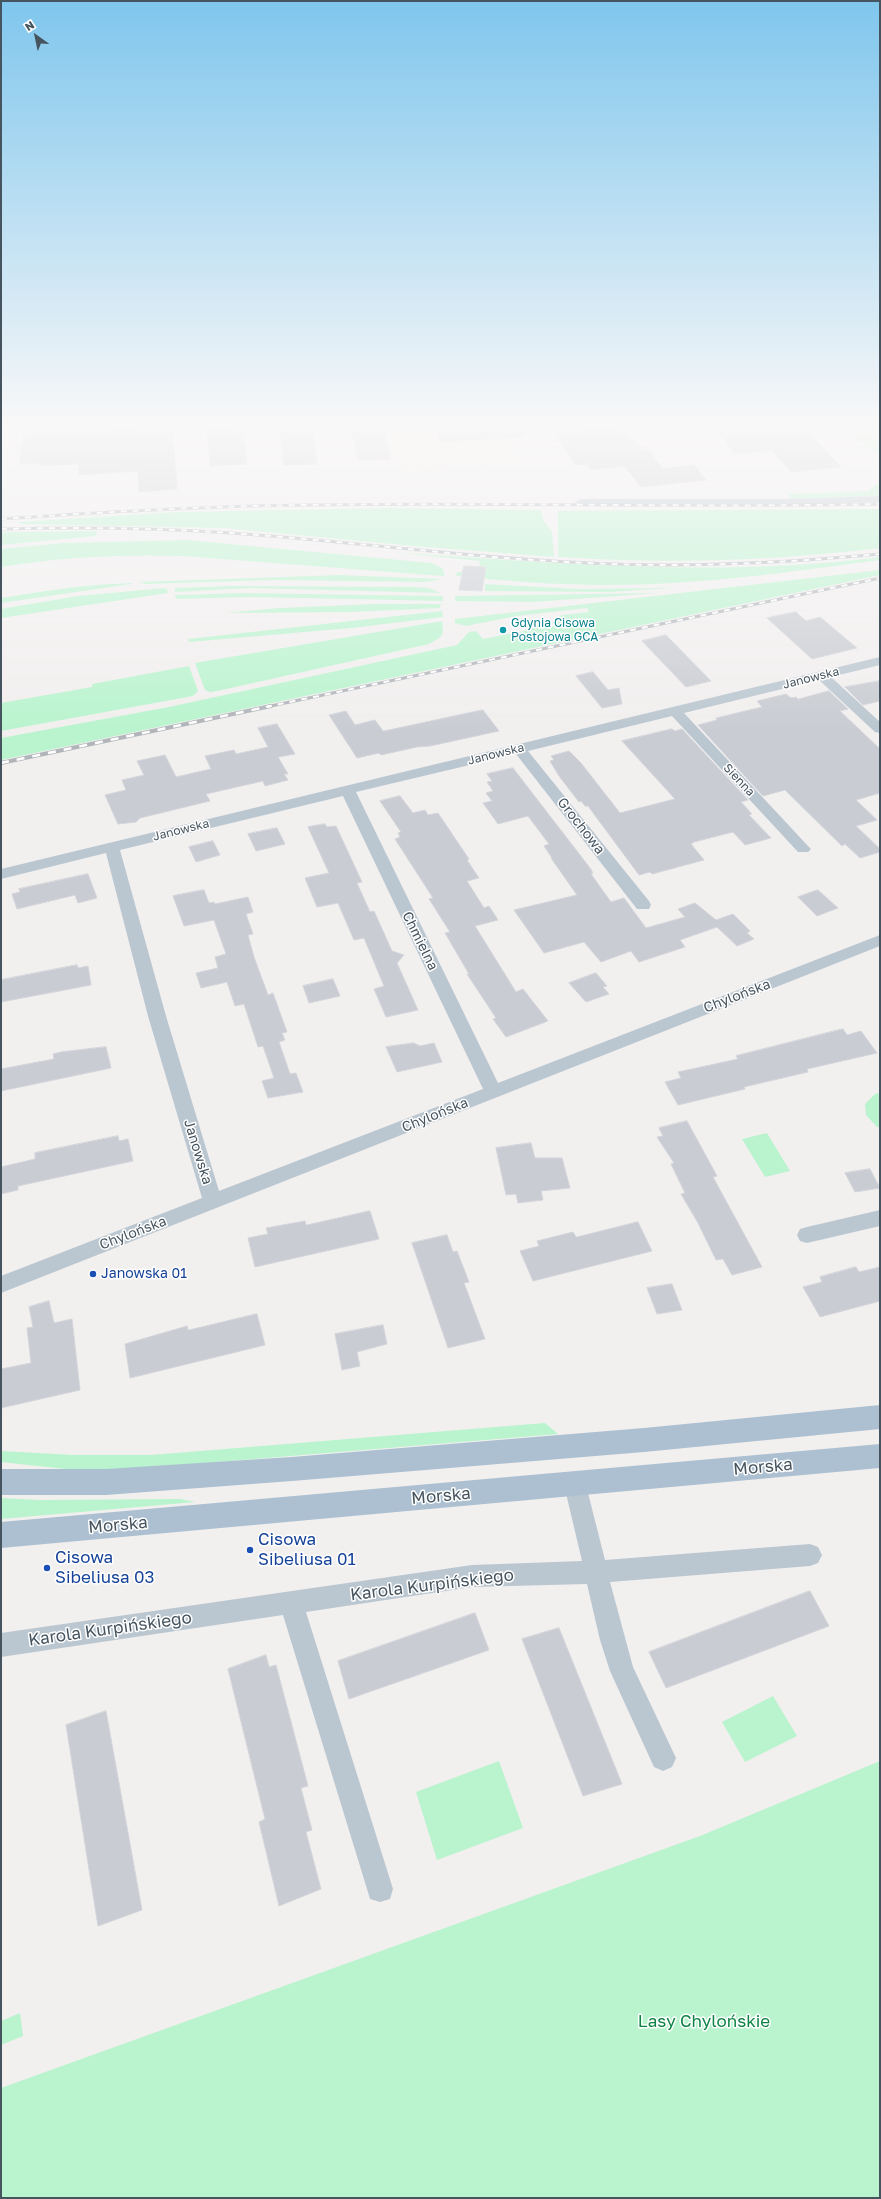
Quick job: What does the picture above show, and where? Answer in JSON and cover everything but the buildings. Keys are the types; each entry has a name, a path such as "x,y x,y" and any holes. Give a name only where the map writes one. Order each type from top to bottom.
{"main road":[{"path":"1,1482 106,1482 284,1470 636,1441 880,1417"},
{"name":"Morska","path":"1,1535 880,1456"}],"street":[{"name":"Janowska","path":"1,874 880,661"},
{"path":"821,675 880,729"},
{"name":"Sienna","path":"675,711 803,849"},
{"name":"Grochowa","path":"519,748 643,905"},
{"name":"Chmielna","path":"347,789 493,1092"},
{"name":"Janowska","path":"112,847 157,1016 213,1202"},
{"name":"Chylońska","path":"1,1285 493,1092 876,946"},
{"path":"807,1235 880,1218"},
{"path":"575,1484 612,1640 622,1671 663,1758"},
{"name":"Karola Kurpińskiego","path":"1,1645 472,1576 596,1572 810,1555"},
{"path":"291,1603 380,1889"}],"green space":[{"path":"154,527 548,527 552,531 554,557 413,546 223,528"},
{"path":"558,527 880,527 880,548 800,556 679,561 558,557"},
{"path":"97,531 96,536 1,545 1,532"},
{"path":"188,540 431,563 442,568 445,575 160,555 69,559 1,567 1,549 63,543"},
{"path":"391,552 575,564 696,568 757,567 880,557 880,560 778,573 676,583 589,585 494,580 456,576 457,572 484,573 486,567 479,566 480,561"},
{"path":"880,570 880,575 1,760 1,738 169,707 457,645 469,632 476,631 483,639 529,630 523,621 530,619 539,619 545,627 556,626 554,621 562,615 589,612 587,608 516,616 466,626 455,623 455,619"},
{"path":"339,575 442,579 424,582 273,580 145,584 139,582"},
{"path":"132,583 1,603 1,598 83,586"},
{"path":"485,584 578,589 674,588 609,592 485,591"},
{"path":"235,586 415,587 428,588 441,593 250,588 175,592 175,588"},
{"path":"164,588 167,589 168,593 1,618 1,609 78,596"},
{"path":"243,593 443,596 443,601 250,597 176,599 175,595"},
{"path":"659,593 533,602 455,601 455,596"},
{"path":"374,604 441,604 440,608 349,612 225,613 280,608"},
{"path":"442,611 443,617 351,628 189,642 188,639"},
{"path":"442,621 442,636 429,644 217,691 210,692 205,690 195,663"},
{"path":"189,666 198,691 193,696 1,731 1,703 92,687 92,684"},
{"path":"880,1093 880,1127 877,1127 866,1115 865,1104 875,1094"},
{"path":"767,1133 790,1171 765,1177 742,1139"},
{"path":"545,1423 558,1434 145,1468 75,1470 1,1462 1,1451 74,1455 151,1455"},
{"path":"1,1498 39,1500 180,1499 195,1502 1,1519"},
{"path":"773,1696 797,1736 745,1762 722,1722"},
{"path":"499,1761 523,1828 437,1860 416,1792"},
{"name":"Lasy Chylońskie","path":"880,1761 880,2198 1,2198 1,2088 700,1836"},
{"path":"20,2013 23,2036 1,2045 1,2021"}],"railway":[{"path":"1,529 116,528 202,531 276,536 543,561 588,563 661,565 734,564 880,554"},
{"path":"266,707 880,578"},
{"path":"1,763 271,706"}],"place":[{"name":"Gdynia Cisowa Postojowa GCA","path":"503,630"},
{"name":"Janowska 01","path":"93,1274"},
{"name":"Cisowa Sibeliusa 01","path":"250,1550"},
{"name":"Cisowa Sibeliusa 03","path":"47,1568"}]}
